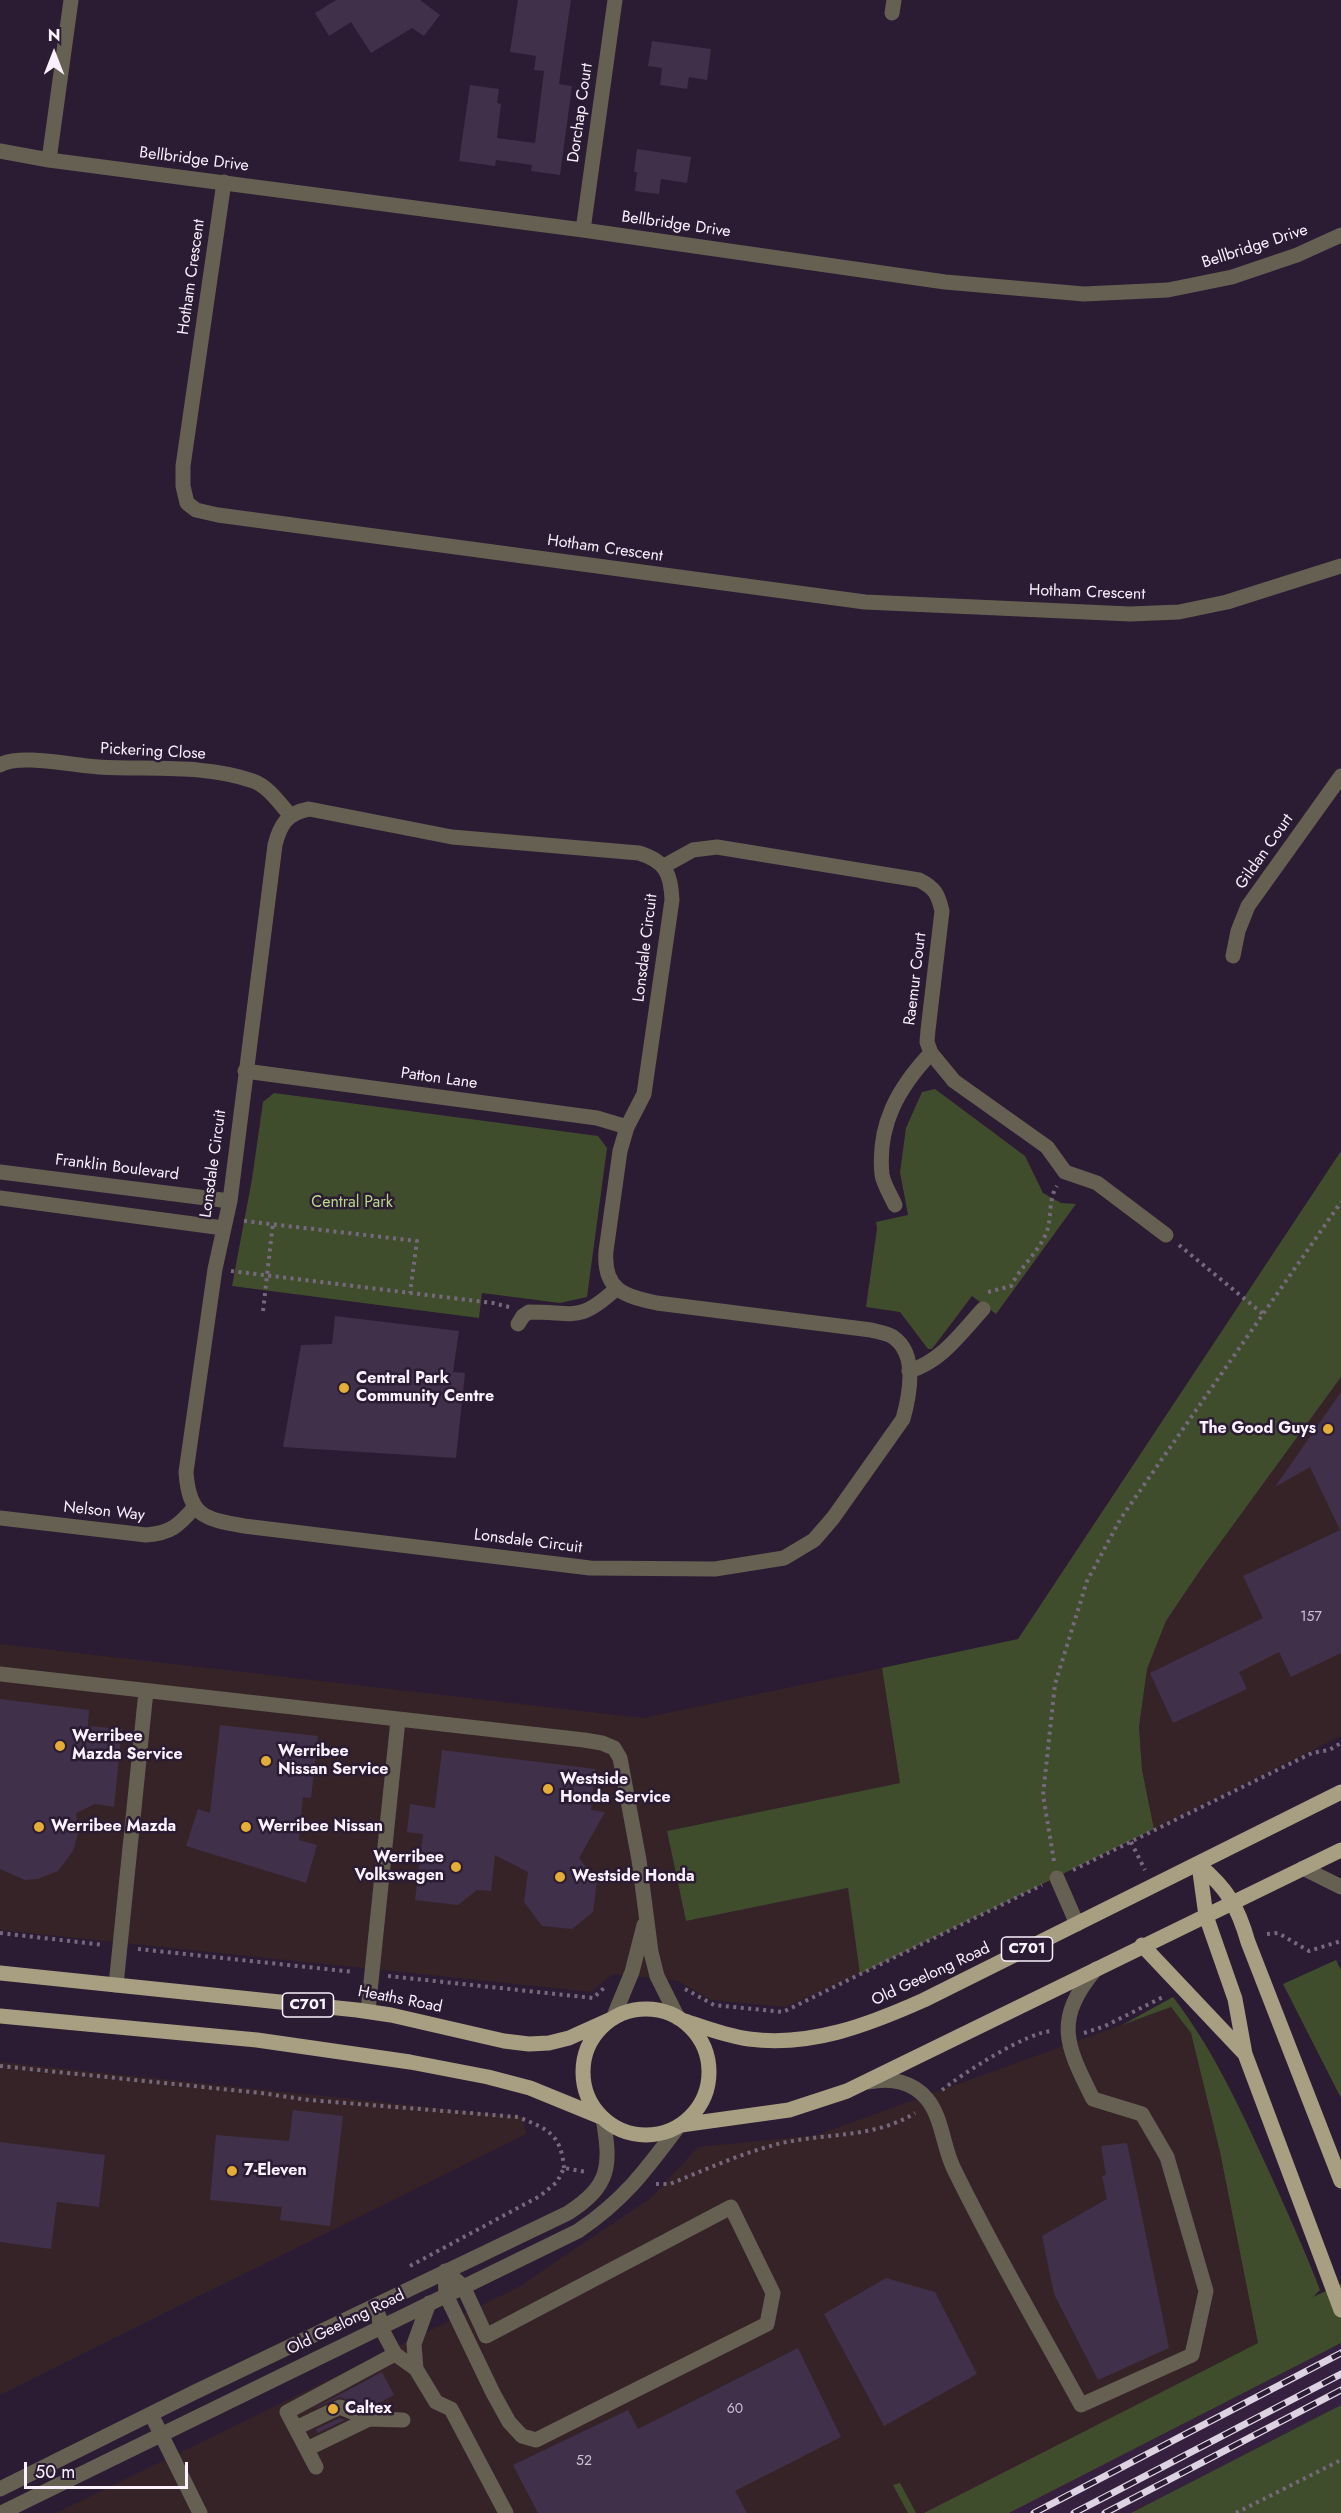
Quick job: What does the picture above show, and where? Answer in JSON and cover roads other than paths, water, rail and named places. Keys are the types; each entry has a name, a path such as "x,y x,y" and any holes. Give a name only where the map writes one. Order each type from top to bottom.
{"main road":[{"name":"Old Geelong Road","path":"680,2019 733,2036 766,2040 817,2038 853,2029 924,2000 1199,1865 1341,1792"},
{"path":"0,2016 257,2040 410,2062 522,2085 602,2117 614,2126 639,2135 652,2135 680,2126 789,2110 829,2099 1341,1850"},
{"path":"1199,1865 1221,1884 1233,1902 1341,2181"},
{"path":"1199,1865 1206,1916 1235,1999 1245,2054 1341,2310"},
{"path":"1142,1945 1245,2054"},
{"name":"Heaths Road","path":"0,1973 368,2011 504,2041 529,2044 549,2043 569,2038 611,2019"},
{"name":"C701","path":"611,2019 638,2009 652,2009 680,2019"},
{"path":"602,2117 588,2099 583,2067 588,2046 601,2027 611,2019"},
{"path":"680,2019 693,2030 702,2043 708,2057 709,2073 708,2088 702,2102 693,2115 680,2126"}],"street":[{"path":"49,160 71,0"},
{"name":"Dorchap Court","path":"583,230 615,0"},
{"name":"Bellbridge Drive","path":"0,151 49,160 583,230 945,282 1084,294 1168,290 1232,277 1297,255 1341,235"},
{"name":"Hotham Crescent","path":"224,182 183,466 183,486 187,503 196,510 230,517 865,602 1130,614 1179,612 1227,602 1341,566"},
{"name":"Pickering Close","path":"0,765 16,760 98,767 187,770 236,777 256,782 290,815"},
{"name":"Gildan Court","path":"1233,956 1238,931 1248,906 1341,776"},
{"path":"290,815 309,809 452,837 639,853 654,857 664,867"},
{"name":"Lonsdale Circuit","path":"290,815 280,828 275,845 230,1201 215,1269 186,1472 188,1493 194,1508 215,1521 244,1526 590,1568 715,1569 784,1558 814,1540 889,1442 903,1419 907,1402 909,1371 908,1357 904,1347 892,1336 871,1330 657,1303 635,1298 616,1289 608,1279 605,1264 620,1150 627,1127 644,1094 672,900 672,883 664,867"},
{"name":"Raemur Court","path":"664,867 693,850 717,847 920,880 932,886 939,895 942,910 927,1030 927,1042 931,1053"},
{"path":"895,1206 882,1177 882,1144 886,1118 912,1073 931,1053 954,1081 1047,1146 1065,1172 1097,1183 1167,1235"},
{"name":"Patton Lane","path":"246,1071 597,1118 627,1127"},
{"name":"Franklin Boulevard","path":"0,1172 230,1201"},
{"path":"50,1205 52,1178"},
{"path":"0,1198 224,1224"},
{"path":"520,1320 530,1312 584,1313 593,1309 616,1289"},
{"path":"909,1371 925,1366 937,1357 983,1309"},
{"name":"Nelson Way","path":"0,1518 146,1535 163,1534 177,1526 194,1508"},
{"path":"0,1674 602,1743 614,1748 620,1758 631,1810 651,1952 660,1983 680,2019"},
{"path":"116,1985 147,1691"},
{"path":"368,2011 398,1720"},
{"path":"1303,1868 1341,1887"},
{"path":"1057,1878 1065,1902 1077,1924"},
{"path":"611,2019 629,1979 646,1914"},
{"path":"861,2085 885,2079 895,2080 915,2088 929,2101 952,2165 1081,2405 1192,2355 1206,2291 1167,2157 1142,2114 1093,2099 1073,2056 1067,2032 1076,1999 1098,1968"},
{"name":"Old Geelong Road","path":"0,2488 568,2213 591,2197 600,2185 607,2166 602,2117"},
{"name":"Old Geelong Road","path":"0,2513 578,2230 604,2213 638,2181 680,2126"},
{"path":"731,2206 773,2293 767,2324 536,2440 522,2436 509,2422 493,2393 446,2295 445,2271 463,2286 486,2336 731,2206"},
{"path":"416,2369 414,2344 429,2303"},
{"path":"379,2304 380,2326 395,2354 416,2369 436,2402 451,2409 506,2513"},
{"path":"316,2467 287,2412 395,2354"},
{"path":"340,2407 347,2379"},
{"path":"193,2393 203,2414"},
{"path":"296,2428 340,2407 369,2419 403,2420"},
{"path":"150,2414 201,2513"},
{"path":"307,2449 369,2419"}],"railway":[{"path":"1034,2513 1341,2353"},
{"path":"1074,2513 1341,2374"},
{"path":"1105,2513 1341,2390"}],"place":[{"name":"Central Park Community Centre","path":"344,1388"},
{"name":"The Good Guys","path":"1328,1429"},
{"name":"Werribee Mazda Service","path":"60,1746"},
{"name":"Werribee Nissan Service","path":"266,1761"},
{"name":"Westside Honda Service","path":"548,1789"},
{"name":"Werribee Mazda","path":"39,1827"},
{"name":"Werribee Nissan","path":"246,1827"},
{"name":"Werribee Volkswagen","path":"456,1867"},
{"name":"Westside Honda","path":"560,1877"},
{"name":"7-Eleven","path":"232,2171"},
{"name":"Caltex","path":"333,2409"}],"park label":[{"name":"Central Park","path":"352,1203"}]}
